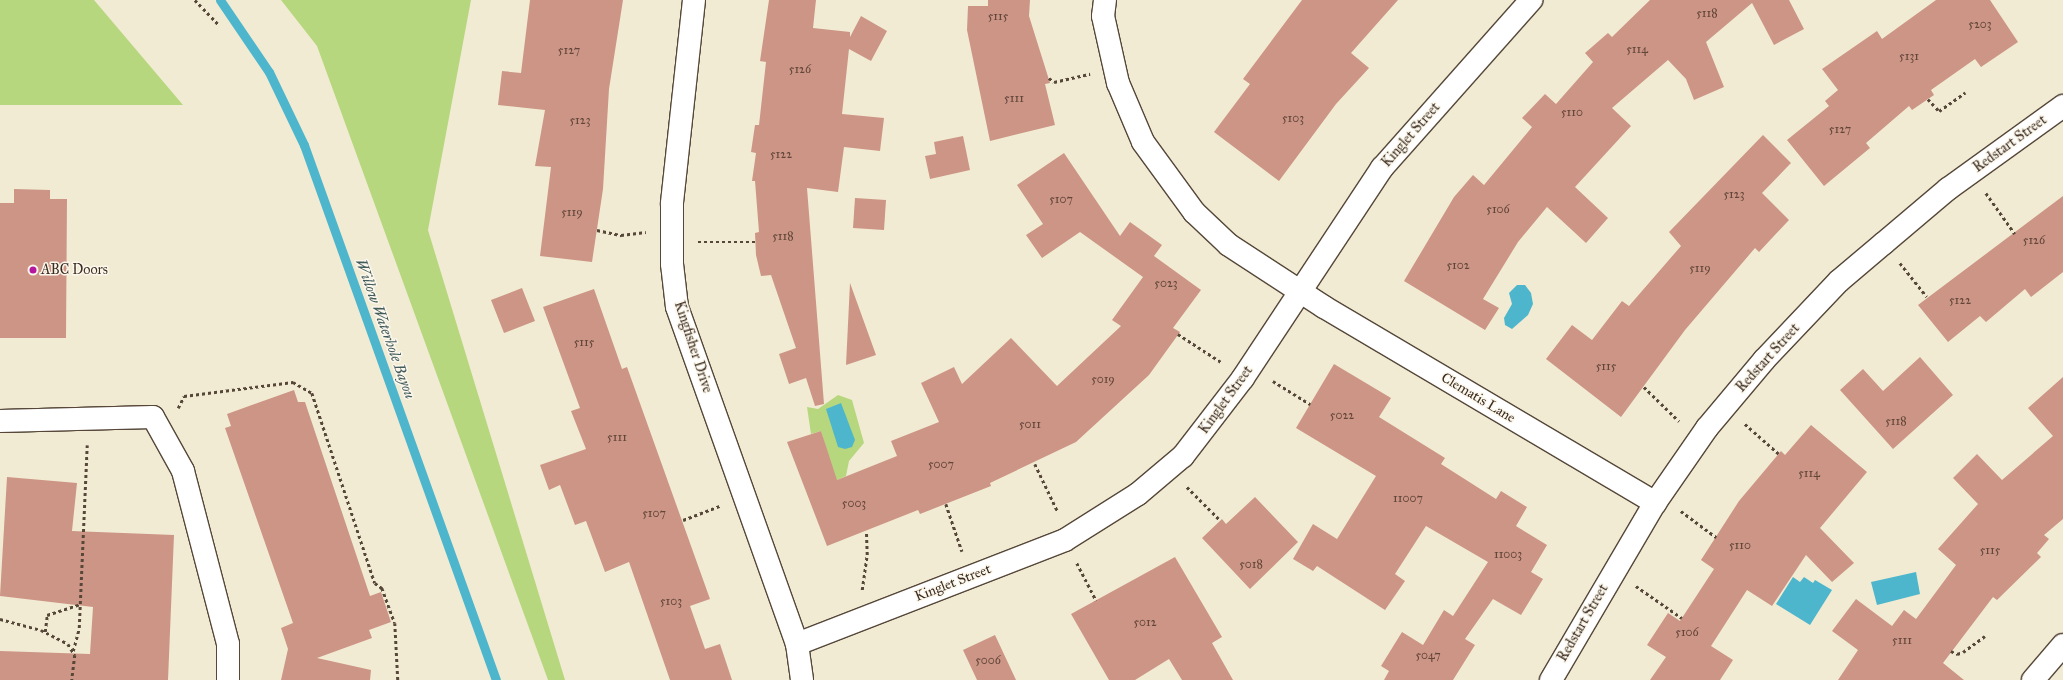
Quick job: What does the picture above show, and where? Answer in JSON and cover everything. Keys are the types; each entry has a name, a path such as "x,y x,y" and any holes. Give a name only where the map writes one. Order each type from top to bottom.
{"street":[{"name":"Kingfisher Drive","path":"694,0 672,236 678,307 796,644 802,680"},
{"name":"Clematis Lane","path":"1105,0 1103,16 1114,67 1143,142 1194,212 1229,245 1301,292 1657,499"},
{"name":"Kinglet Street","path":"796,644 1068,539 1138,494 1169,468 1187,452 1246,373 1382,168 1531,0"},
{"name":"Redstart Street","path":"1551,680 1614,570 1657,499 1701,436 1724,407 1839,281 1884,242 1970,173 2063,106"},
{"path":"0,421 153,417 183,471 219,602 228,644 228,680"},
{"path":"2033,680 2063,645"}],"path":[{"path":"195,0 219,25"},
{"path":"1049,78 1054,82 1114,67"},
{"path":"1928,99 1939,111 1965,93"},
{"path":"1970,173 2015,234"},
{"path":"597,230 621,235 672,236 755,242"},
{"path":"1884,242 1927,297"},
{"path":"1178,334 1246,373 1310,404"},
{"path":"184,396 293,382 312,393 375,583 382,588 395,623 398,680"},
{"path":"1644,387 1672,417 1701,436"},
{"path":"1724,407 1779,454"},
{"path":"72,680 73,651 80,628 89,418"},
{"path":"1035,464 1096,600"},
{"path":"1169,468 1220,520"},
{"path":"683,520 744,496"},
{"path":"1657,499 1716,537"},
{"path":"946,504 972,576"},
{"path":"859,620 867,555 866,530"},
{"path":"1614,570 1682,618"},
{"path":"45,632 47,615 80,604"},
{"path":"0,619 45,632 68,644 73,651"},
{"path":"1951,651 1957,654 1963,652 1985,636"}],"green space":[{"path":"0,0 94,0 183,105 0,105"},
{"path":"281,0 471,0 428,230 565,680 548,680 317,46"},
{"path":"838,395 852,400 864,443 849,461 846,476 835,481 821,431 811,434 807,407 818,409"}],"water":[{"path":"1517,285 1525,285 1531,293 1533,304 1528,315 1512,329 1505,325 1504,318 1512,304 1509,293"},
{"path":"841,403 855,440 852,447 845,449 838,447 826,409"},
{"path":"1916,572 1920,594 1877,605 1871,582"},
{"path":"1793,577 1800,582 1804,577 1813,583 1815,580 1832,590 1810,625 1776,604"}],"building":[{"path":"530,0 623,0 609,89 603,189 592,262 540,256 551,167 535,166 545,110 498,105 502,71 521,73"},
{"path":"769,0 816,0 813,28 850,32 850,37 861,16 887,31 871,61 849,49 842,114 884,118 880,151 844,147 838,192 807,188 824,404 815,406 806,378 789,384 779,354 796,348 771,275 761,276 756,255 755,233 759,232 755,181 752,181 756,153 751,152 755,125 759,125 766,62 760,61"},
{"path":"988,0 1030,0 1029,16 1050,83 1045,84 1055,125 990,141 967,30 968,6 988,6"},
{"path":"1302,0 1398,0 1351,53 1369,68 1336,104 1279,181 1214,132 1250,84 1243,79"},
{"path":"1650,0 1789,0 1804,29 1774,45 1752,3 1706,42 1724,87 1694,100 1686,79 1668,60 1612,108 1631,126 1575,187 1608,218 1586,243 1547,207 1518,242 1483,299 1499,308 1485,330 1404,281 1454,197 1473,175 1484,185 1532,127 1522,118 1545,94 1556,104 1593,62 1585,53 1608,33 1612,37"},
{"path":"1936,0 1990,0 2018,42 1981,67 1975,59 1931,90 1934,95 1912,110 1909,106 1866,143 1870,148 1824,186 1787,140 1829,106 1825,101 1838,90 1822,69 1877,31 1882,39"},
{"path":"1763,135 1791,163 1762,193 1789,220 1759,252 1755,248 1685,330 1621,417 1546,359 1572,325 1592,340 1622,301 1629,306 1681,246 1669,232"},
{"path":"963,136 970,170 930,179 925,156 936,154 934,142"},
{"path":"1064,153 1120,236 1130,222 1162,245 1154,256 1201,290 1173,328 1180,332 1149,375 1076,442 990,483 991,486 920,514 918,510 827,546 787,442 821,431 837,480 897,456 891,441 939,422 921,383 954,367 962,384 1011,338 1057,386 1121,326 1112,320 1143,277 1080,232 1042,258 1026,235 1043,224 1017,185"},
{"name":"ABC Doors","path":"14,189 50,190 50,199 67,199 66,338 0,338 0,203 14,203"},
{"path":"2063,196 2063,272 2031,297 2025,289 1986,322 1980,316 1948,342 1918,305"},
{"path":"855,198 886,200 884,230 853,228"},
{"path":"850,283 876,355 846,365"},
{"path":"522,288 535,321 504,333 491,300"},
{"path":"594,289 622,369 627,367 710,599 690,606 705,649 720,644 732,680 670,680 629,562 605,572 586,521 575,525 560,485 549,490 540,465 586,449 571,411 580,408 543,307"},
{"path":"1920,357 1953,395 1893,449 1840,390 1863,369 1883,391"},
{"path":"1334,364 1391,398 1379,417 1445,458 1441,464 1496,499 1501,491 1527,507 1516,526 1547,545 1531,572 1543,579 1521,615 1493,599 1465,639 1475,645 1453,680 1384,680 1389,671 1381,666 1402,632 1423,645 1444,610 1453,616 1488,562 1426,526 1395,574 1405,581 1385,610 1317,566 1313,571 1293,559 1313,524 1337,539 1376,476 1296,428"},
{"path":"2063,377 2063,519 2044,535 2049,539 2037,553 2041,557 1997,600 1993,597 1943,663 1964,680 1838,680 1858,650 1832,631 1856,599 1892,626 1904,610 1916,619 1956,565 1938,549 1978,504 1953,478 1977,454 2002,480 2053,436 2028,408"},
{"path":"294,390 298,402 305,402 370,596 381,592 391,622 369,630 372,638 317,658 371,670 370,680 281,680 288,649 281,628 293,623 225,428 231,426 227,414"},
{"path":"1811,425 1867,472 1820,528 1854,563 1832,582 1806,555 1772,606 1747,590 1711,646 1733,660 1720,680 1650,680 1666,657 1647,645 1668,613 1680,621 1714,569 1701,560 1739,501 1781,451 1785,455"},
{"path":"7,477 77,483 72,531 174,535 168,680 0,680 0,651 90,654 93,607 0,596"},
{"path":"1255,497 1298,542 1250,589 1202,538 1222,519 1226,524"},
{"path":"1175,557 1222,637 1212,643 1233,680 1182,680 1169,659 1135,680 1109,680 1071,614"},
{"path":"995,635 1016,680 977,680 963,650"}],"waterway":[{"name":"Willow Waterhole Bayou","path":"220,0 269,72 304,145 496,680"}],"place":[{"name":"ABC Doors","path":"33,270"}]}
